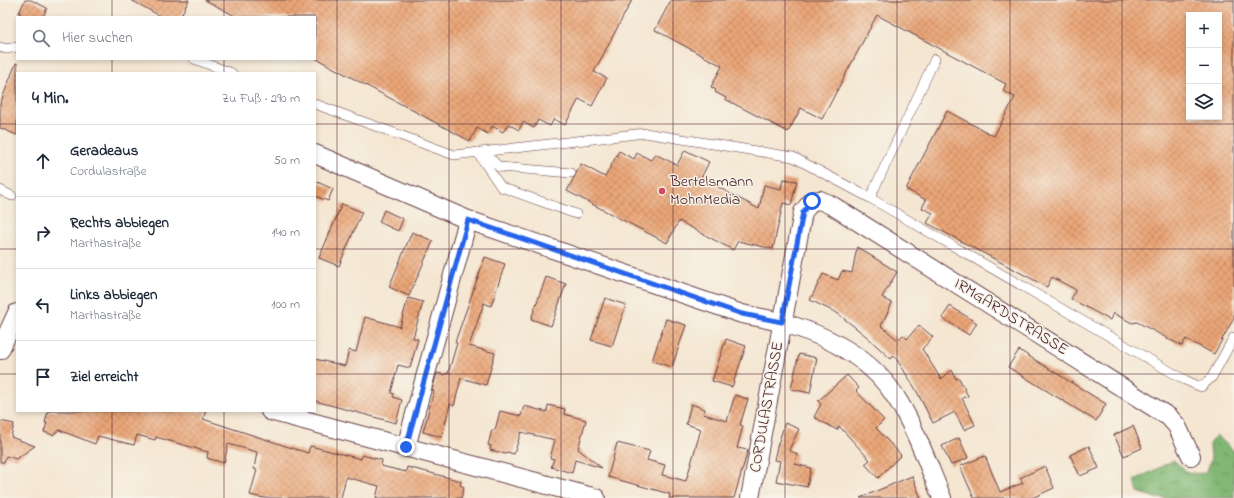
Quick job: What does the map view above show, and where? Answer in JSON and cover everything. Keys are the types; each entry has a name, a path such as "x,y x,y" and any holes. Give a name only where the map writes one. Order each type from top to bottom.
{"street":[{"path":"316,154 468,220 742,314 782,322 816,333 843,347 874,370 897,398 913,427 942,498"},
{"name":"IRMGARDSTRASSE","path":"812,201 820,200 833,206 1169,417 1177,426 1191,456"},
{"name":"CORDULASTRASSE","path":"750,498 803,212 812,201"},
{"path":"406,447 468,220"},
{"path":"5,344 16,316"},
{"path":"274,412 596,498"}],"lane":[{"path":"0,47 6,49 16,47"},
{"path":"870,198 935,58"},
{"path":"197,60 229,72"},
{"path":"316,104 454,155 645,133 793,157 870,198 1178,376 1200,387 1212,377 1234,337"},
{"path":"480,152 499,167 571,173"},
{"path":"480,152 502,187 576,214"},
{"path":"0,190 12,196"}],"green space":[{"path":"1216,435 1234,451 1234,498 1156,498 1138,492 1135,480 1174,460 1190,473 1204,473 1211,460 1209,444"}],"building":[{"path":"25,0 31,0 47,8 43,16 24,16 19,13"},
{"path":"131,0 189,0 181,16 160,16"},
{"path":"205,0 632,0 594,72 607,78 592,106 579,99 565,125 554,119 550,126 538,120 534,128 523,122 519,130 508,124 503,132 492,126 488,134 477,128 470,141 316,59 316,16 235,16"},
{"path":"671,0 1234,0 1234,318 1214,354 1186,339 1182,346 1137,322 1132,323 1113,313 1110,320 1071,299 1076,290 1052,277 1047,287 927,223 933,213 922,208 926,200 906,189 947,111 994,136 1015,97 1003,91 1006,84 877,15 822,119 801,108 788,132 725,99 726,98 715,92 716,90 711,87 722,66 655,30"},
{"path":"17,63 16,135 0,128 0,104"},
{"name":"Bertelsmann MohnMedia","path":"685,150 709,162 701,178 759,209 764,185 781,189 783,179 797,181 791,205 783,203 773,249 738,241 733,250 679,221 667,243 567,191 581,164 605,177 619,151 634,159 637,153 651,160 655,154 677,165"},
{"path":"316,181 333,189 328,201 316,196"},
{"path":"342,204 362,212 339,266 319,258"},
{"path":"384,210 403,219 398,231 379,222"},
{"path":"412,232 433,241 409,296 389,287"},
{"path":"857,247 897,272 882,297 892,303 881,326 898,340 903,335 907,339 919,325 933,337 922,349 941,379 952,370 956,379 959,378 968,396 962,398 975,425 964,430 955,412 933,423 915,388 894,355 891,359 866,336 837,313 810,300 823,274 838,280 842,271 852,273"},
{"path":"485,257 505,264 491,306 484,303 469,346 495,353 486,385 461,378 454,406 450,404 442,437 423,432 434,391 432,390 437,373 445,375 446,373 448,374 457,343 455,342"},
{"path":"546,277 566,284 551,326 531,319"},
{"path":"408,298 423,302 413,338 418,339 410,368 398,365 391,393 394,394 393,397 402,400 396,423 316,401 316,359 345,366 349,350 356,352 365,317 400,327"},
{"path":"605,298 626,305 612,346 591,340"},
{"path":"950,306 977,323 969,335 942,318"},
{"path":"666,319 686,325 672,367 652,361"},
{"path":"726,339 746,346 732,387 712,381"},
{"path":"1019,350 1106,404 1096,421 1008,367"},
{"path":"799,354 817,358 810,393 791,389"},
{"path":"847,375 859,388 856,391 884,420 876,428 901,455 878,478 865,464 870,460 839,426 837,430 814,417 821,404 818,401"},
{"path":"735,395 748,399 740,425 743,426 737,448 748,450 734,498 669,498 670,494 608,477 617,443 650,451 647,460 665,465 662,475 686,481 701,429 686,424 691,404 705,409 703,414 727,421"},
{"path":"548,405 565,409 564,414 586,420 578,449 602,468 575,460 572,473 551,467 554,459 550,458 555,440 521,432 514,454 507,452 506,454 490,450 491,446 488,445 492,430 495,430 500,411 521,416 524,406 547,412"},
{"path":"48,412 206,412 203,419 308,453 310,446 361,459 362,455 382,460 381,466 406,472 407,467 461,481 460,485 464,487 461,498 376,498 379,486 346,477 341,498 264,498 250,495 257,470 254,469 257,452 228,444 224,463 207,458 208,452 156,437 155,440 137,435 134,445 98,436 95,444 59,430 53,435 44,432 47,423 45,423"},
{"path":"0,421 14,424 11,437 35,446 16,459 6,456 4,462 0,462"},
{"path":"785,423 799,429 789,450 797,454 795,464 811,468 807,487 776,481 780,461 774,460"},
{"path":"1133,426 1142,448 1124,456 1114,435"},
{"path":"959,438 968,458 951,465 942,446"},
{"path":"1089,446 1099,468 1080,476 1070,455"},
{"path":"985,456 1000,492 1023,483 1020,478 1045,466 1054,488 1032,498 974,498 960,466"},
{"path":"912,476 921,498 860,498"}],"place":[{"name":"Bertelsmann MohnMedia","path":"662,191"}],"route":[{"path":"406,447 468,220 742,314 782,322 803,212 812,201"}]}
